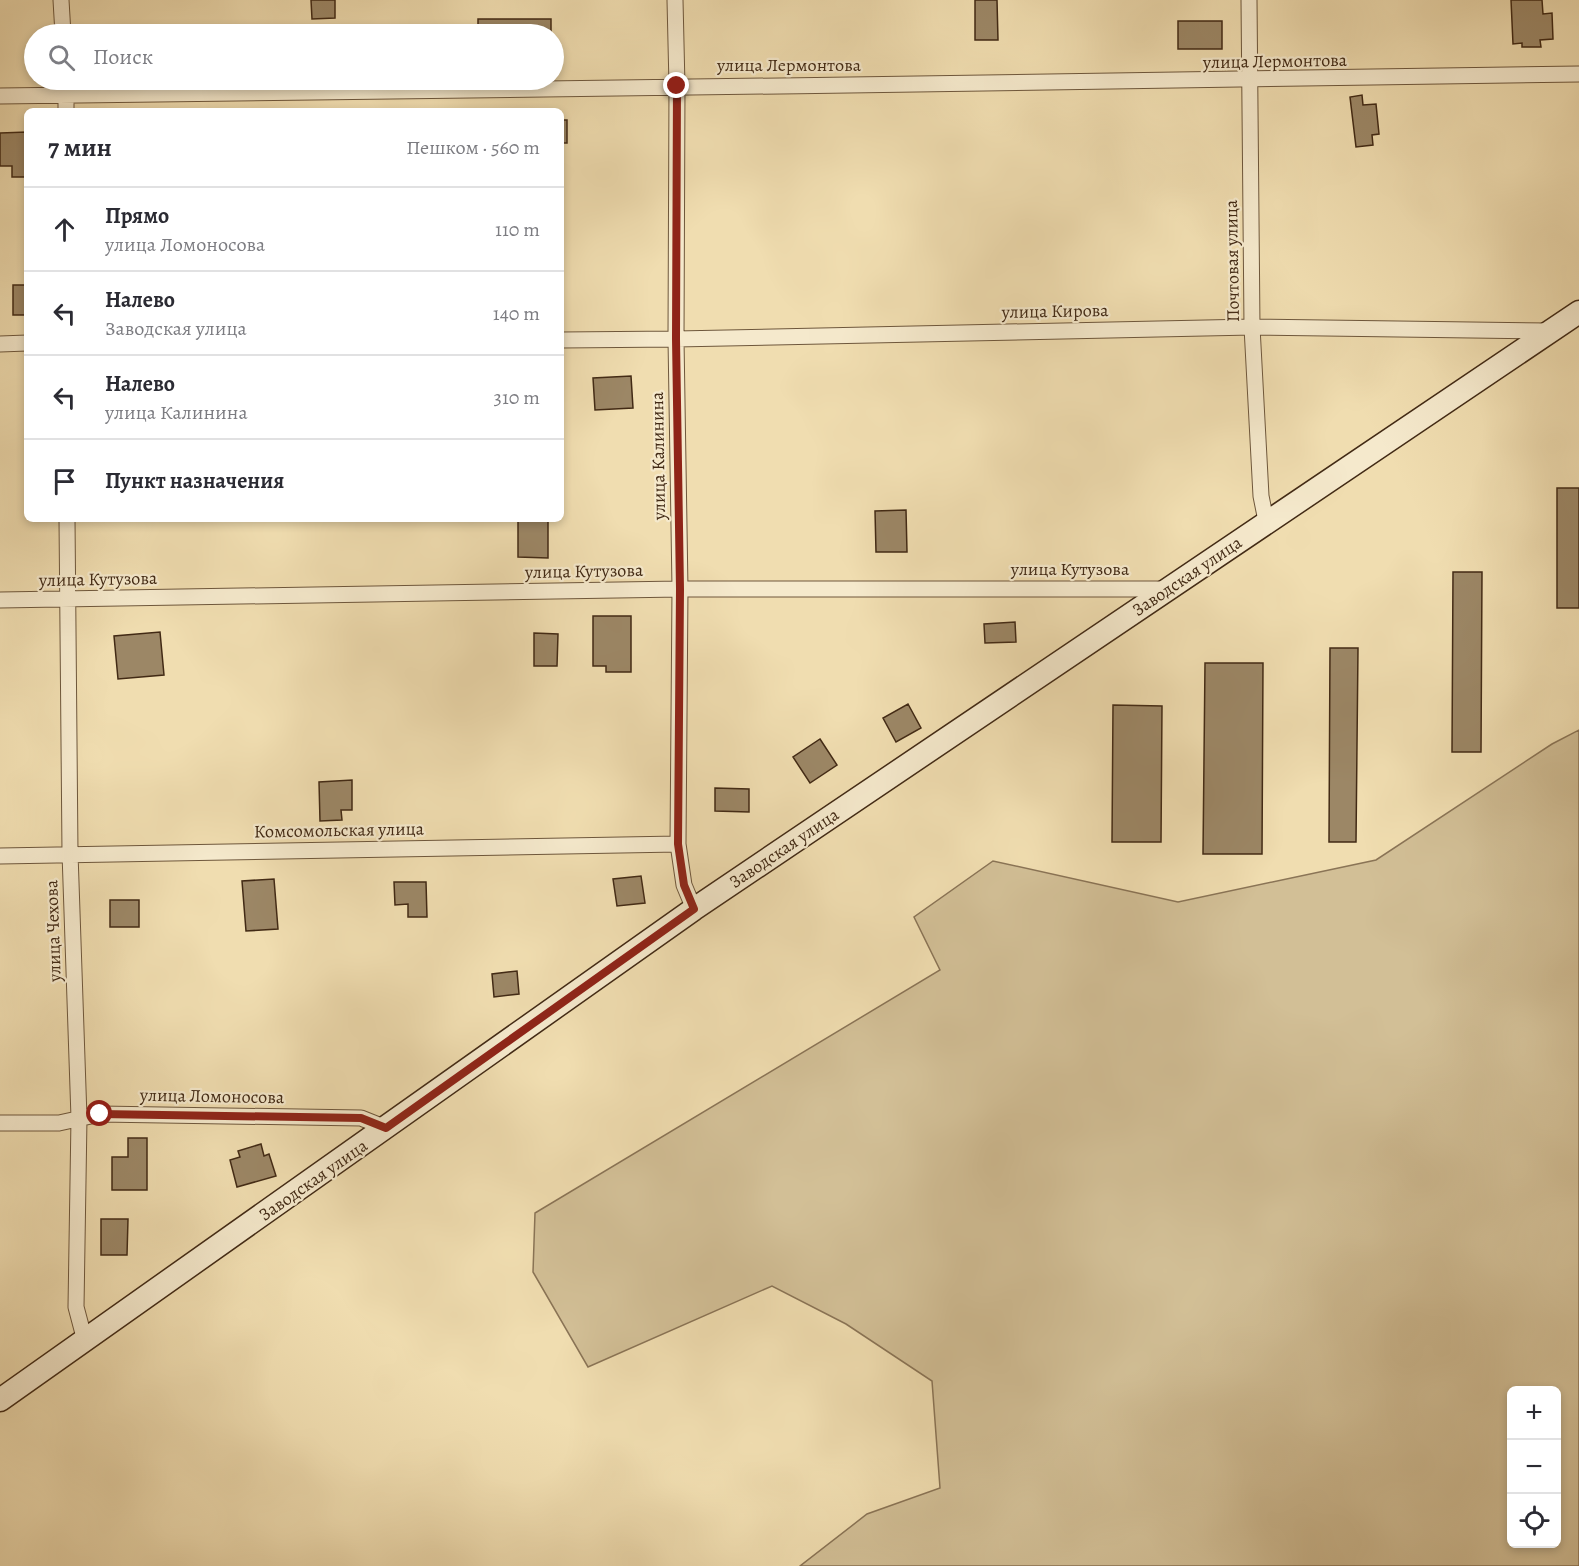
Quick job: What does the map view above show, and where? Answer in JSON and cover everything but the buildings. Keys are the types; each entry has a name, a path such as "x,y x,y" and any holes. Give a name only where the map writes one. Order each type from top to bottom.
{"street":[{"path":"61,0 62,24"},
{"name":"улица Калинина","path":"675,0 676,339 680,589 678,844 684,885 694,909"},
{"name":"Почтовая улица","path":"1249,0 1252,327 1260,496 1266,521"},
{"name":"улица Лермонтова","path":"564,86 1248,81 1579,74"},
{"name":"улица Лермонтова","path":"0,96 44,90"},
{"path":"66,90 66,108"},
{"name":"Заводская улица","path":"0,1400 694,909 1579,312"},
{"name":"улица Кирова","path":"564,340 1252,327 1550,331"},
{"path":"0,344 24,343"},
{"name":"улица Чехова","path":"67,522 70,854 79,1118 76,1306 85,1341"},
{"name":"улица Кутузова","path":"0,600 680,589 1168,589"},
{"name":"Комсомольская улица","path":"0,856 678,844"},
{"name":"улица Ломоносова","path":"0,1123 59,1123 100,1114 361,1118 386,1128"}],"shaded area":[{"path":"1579,730 1579,1566 800,1566 867,1514 940,1488 932,1381 846,1324 772,1286 588,1367 533,1272 535,1213 940,970 914,917 993,861 1178,902 1376,860 1552,744"}],"route":[{"path":"100,1114 361,1118 386,1128 694,909 684,885 678,844 680,589 676,339 677,86"}]}
